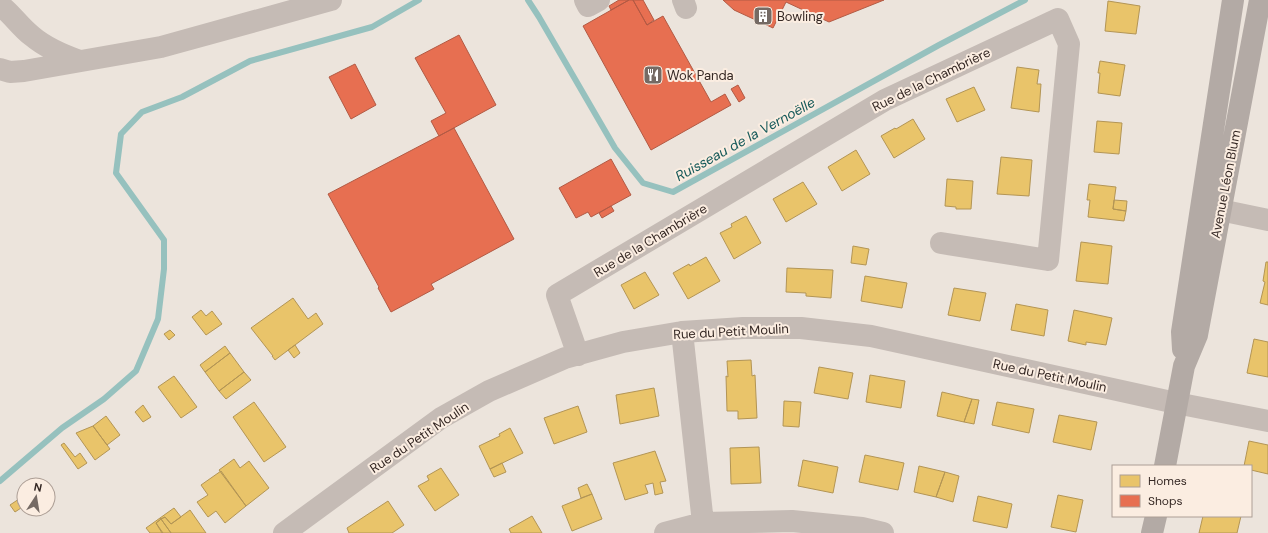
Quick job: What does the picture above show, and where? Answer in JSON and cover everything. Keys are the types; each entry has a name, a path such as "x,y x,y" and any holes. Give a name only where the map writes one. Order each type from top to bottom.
{"main road":[{"name":"Avenue Léon Blum","path":"1184,366 1182,332 1233,0"},
{"name":"Avenue Léon Blum","path":"1165,465 1184,366 1197,335 1260,0"},
{"path":"1152,533 1156,517"}],"street":[{"path":"0,69 10,72 24,71 161,47 331,0"},
{"path":"585,0 588,6 598,0"},
{"path":"0,5 7,10 31,36 44,45 80,61"},
{"name":"Rue de la Chambrière","path":"578,355 557,295 885,100 1058,19 1069,44 1048,260 941,243"},
{"path":"1220,210 1268,220"},
{"name":"Rue du Petit Moulin","path":"284,533 441,418 489,391 565,358 623,342 682,332 743,328 801,328 871,336 1176,403 1268,421"},
{"path":"682,332 703,523"},
{"path":"665,533 703,523 792,521 862,528 883,533"}],"building: Homes":[{"path":"1108,1 1140,6 1136,34 1105,31"},
{"path":"1100,61 1125,65 1120,96 1098,93 1100,73 1098,73"},
{"path":"1017,67 1039,70 1037,84 1041,84 1039,112 1011,108"},
{"path":"974,87 985,110 957,122 946,99"},
{"path":"913,119 925,139 894,158 881,136"},
{"path":"1097,121 1122,123 1119,154 1094,152"},
{"path":"856,150 870,174 842,191 828,167"},
{"path":"1001,157 1032,160 1029,196 997,194"},
{"path":"947,179 973,181 971,209 956,209 956,207 945,206"},
{"path":"803,182 817,204 786,222 773,199"},
{"path":"1089,184 1116,187 1113,209 1126,211 1124,221 1088,217 1090,200 1087,200"},
{"path":"1114,200 1127,201 1126,211 1113,209"},
{"path":"746,216 761,243 734,259 720,233 732,227 731,224"},
{"path":"1081,242 1112,246 1108,284 1076,281"},
{"path":"853,246 869,249 866,265 851,263"},
{"path":"706,257 720,281 688,299 673,273"},
{"path":"1266,262 1268,262 1268,305 1260,303 1265,282 1263,281"},
{"path":"787,268 833,270 831,298 806,296 806,293 786,292"},
{"path":"645,272 659,295 634,309 621,285"},
{"path":"865,276 907,283 902,308 861,301"},
{"path":"954,288 986,293 980,321 948,315"},
{"path":"293,298 308,319 316,313 323,324 275,360 251,328"},
{"path":"1016,304 1048,310 1044,336 1011,330"},
{"path":"201,310 206,316 212,311 222,324 206,335 192,317"},
{"path":"1074,310 1112,318 1106,345 1086,342 1086,345 1068,341"},
{"path":"170,330 175,335 169,340 164,334"},
{"path":"1254,339 1268,342 1268,377 1247,373"},
{"path":"295,345 300,353 294,358 288,350"},
{"path":"225,346 230,353 205,372 200,365"},
{"path":"230,353 244,372 219,391 205,372"},
{"path":"751,360 752,376 755,375 757,418 738,419 738,411 727,411 727,361"},
{"path":"819,367 853,373 848,399 814,393"},
{"path":"244,372 251,380 226,399 219,391"},
{"path":"870,375 905,381 901,408 866,402"},
{"path":"174,376 197,407 181,418 158,387"},
{"path":"654,388 659,416 620,424 616,395"},
{"path":"942,392 972,399 964,422 937,416"},
{"path":"972,399 979,400 974,424 964,422"},
{"path":"784,401 801,402 799,427 783,426"},
{"path":"254,402 286,447 264,462 233,417"},
{"path":"997,402 1034,409 1029,433 992,425"},
{"path":"143,405 151,417 143,422 135,412"},
{"path":"578,406 587,432 554,444 544,418"},
{"path":"1059,415 1097,422 1091,450 1053,442"},
{"path":"106,416 120,435 107,445 93,426"},
{"path":"93,426 110,449 95,460 76,433"},
{"path":"510,428 523,453 490,469 479,446 500,436 499,434"},
{"path":"1249,441 1268,445 1268,474 1252,470 1252,465 1244,465"},
{"path":"64,443 75,457 80,453 87,463 78,469 61,445"},
{"path":"759,447 761,483 731,484 730,448"},
{"path":"655,451 666,481 660,482 663,493 655,495 653,483 645,485 648,493 625,500 613,463"},
{"path":"865,455 904,463 898,490 859,482"},
{"path":"234,459 240,468 249,461 269,488 246,506 219,470"},
{"path":"803,460 838,467 833,493 798,486"},
{"path":"502,463 506,472 494,477 490,469"},
{"path":"919,466 945,472 936,497 914,492"},
{"path":"441,468 459,495 435,511 418,486 429,480 427,476"},
{"path":"221,471 246,506 225,523 216,511 208,517 197,502 208,495 201,485"},
{"path":"945,472 959,476 953,502 936,497"},
{"path":"587,484 592,494 581,498 578,488"},
{"path":"592,494 602,519 572,531 562,506"},
{"path":"1058,495 1083,500 1076,532 1051,527"},
{"path":"978,496 1012,504 1007,528 973,521"},
{"path":"16,501 16,511 15,512 10,505"},
{"path":"388,501 404,525 392,533 349,533 347,528"},
{"path":"174,508 181,517 171,524 165,517 160,518"},
{"path":"190,510 206,533 171,533 161,519 165,517 171,524"},
{"path":"532,516 542,533 511,533 509,529"},
{"path":"1203,517 1241,517 1237,533 1199,533"},
{"path":"160,518 161,519 156,523 163,533 150,533 146,528"},
{"path":"161,519 171,533 162,533 156,523"}],"building: Shops":[{"path":"619,0 629,0 611,10 609,6"},
{"name":"Wok Panda","path":"629,0 633,0 647,25 663,16 711,102 725,94 731,105 651,150 583,26"},
{"path":"633,0 643,0 654,20 647,25"},
{"name":"Bowling","path":"723,0 884,0 829,22 786,2 773,28 734,10"},
{"path":"459,35 496,105 439,136 431,121 446,113 415,58"},
{"path":"355,64 376,105 351,119 329,77"},
{"path":"738,85 745,98 739,102 731,89"},
{"path":"454,128 514,239 431,284 434,289 391,312 328,194"},
{"path":"611,159 631,195 591,217 588,212 576,218 559,188"},
{"path":"611,206 614,211 602,218 599,213"}],"waterway":[{"name":"Ruisseau de la Vernoëlle","path":"0,481 62,428 104,399 136,371 158,319 164,269 164,240 116,173 121,134 142,112 182,97 250,61 372,27 419,0"},
{"name":"Ruisseau de la Vernoëlle","path":"528,0 615,148 643,183 673,192 939,45 1025,0"}],"place":[{"name":"Bowling","path":"763,16"},
{"name":"Wok Panda","path":"653,75"}]}
